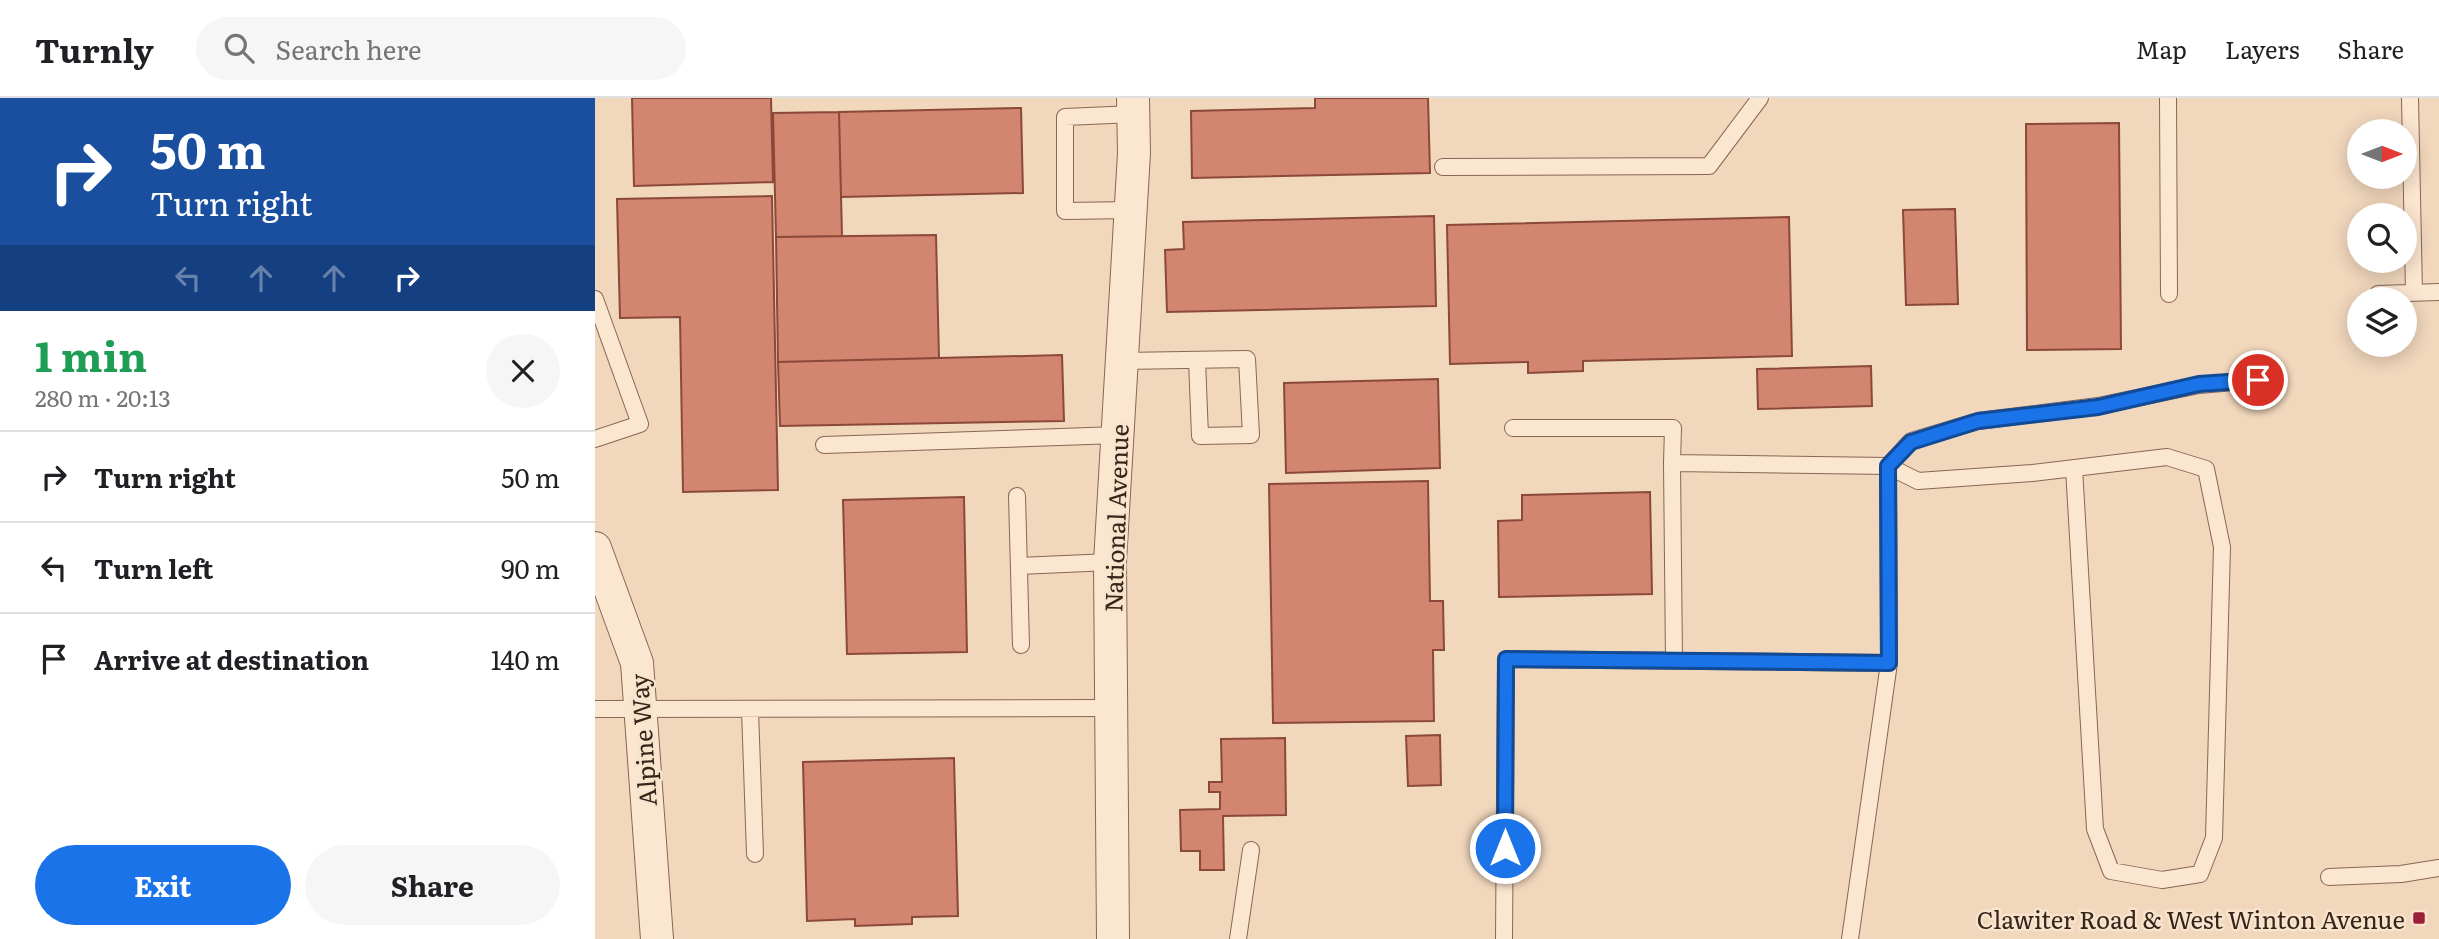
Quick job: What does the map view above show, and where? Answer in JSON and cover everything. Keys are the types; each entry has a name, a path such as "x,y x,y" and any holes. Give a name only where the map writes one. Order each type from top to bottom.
{"street":[{"name":"National Avenue","path":"1113,939 1110,562 1131,211 1134,106"},
{"name":"Alpine Way","path":"595,548 637,663 657,939"}],"lane":[{"path":"1444,167 1709,166 1760,98"},
{"path":"2168,98 2169,294"},
{"path":"2410,98 2414,287"},
{"path":"1131,211 1065,211 1065,117 1134,106"},
{"path":"2417,293 2439,292"},
{"path":"595,299 640,424 595,439"},
{"path":"595,353 611,348"},
{"path":"1122,361 1247,359 1251,435 1200,436 1196,360"},
{"path":"1850,939 1889,663 1888,466 1911,442 1978,421 2098,407 2199,384 2258,380"},
{"path":"1513,428 1673,428 1674,661"},
{"path":"824,445 1118,435"},
{"path":"1672,463 1888,466 1918,481 2167,457 2206,469 2222,547 2214,838 2200,874 2162,880 2111,871 2095,829 2074,468"},
{"path":"1017,495 1021,645"},
{"path":"1019,566 1110,562"},
{"path":"1504,939 1506,659 1889,663"},
{"path":"595,709 1112,708"},
{"path":"750,710 755,854"},
{"path":"1238,939 1251,850"},
{"path":"2329,877 2401,874 2439,868"}],"building":[{"path":"632,98 771,98 773,182 634,186"},
{"path":"1315,98 1428,98 1430,173 1192,178 1191,111 1315,108"},
{"path":"1021,108 1023,193 841,197 839,112"},
{"path":"839,112 842,236 776,237 773,113"},
{"path":"2119,123 2121,349 2027,350 2026,124"},
{"path":"772,196 778,490 683,492 680,317 620,318 617,199"},
{"path":"1955,209 1958,304 1906,305 1903,210"},
{"path":"1434,216 1436,306 1167,312 1165,250 1184,249 1183,222"},
{"path":"1789,217 1792,356 1583,361 1583,371 1528,373 1528,362 1450,364 1447,225"},
{"path":"936,235 939,358 778,362 776,237"},
{"path":"1062,355 1064,421 780,426 778,362"},
{"path":"1871,366 1872,406 1758,409 1757,369"},
{"path":"1438,379 1440,468 1286,473 1284,383"},
{"path":"1428,481 1430,601 1443,601 1444,650 1433,650 1434,721 1273,723 1269,484"},
{"path":"1650,492 1652,594 1499,597 1498,521 1522,520 1522,495"},
{"path":"964,497 967,652 847,654 843,500"},
{"path":"1440,735 1441,785 1408,786 1406,736"},
{"path":"1285,738 1286,815 1223,816 1224,870 1200,870 1200,851 1181,851 1180,810 1220,809 1220,792 1209,792 1209,782 1222,782 1221,739"},
{"path":"954,758 958,916 912,917 912,924 855,926 855,919 807,921 803,762"}],"place":[{"name":"Clawiter Road & West Winton Avenue","path":"2419,918"}],"route":[{"path":"1505,848 1506,659 1889,663 1888,466 1911,442 1978,421 2098,407 2199,384 2258,380"}]}
